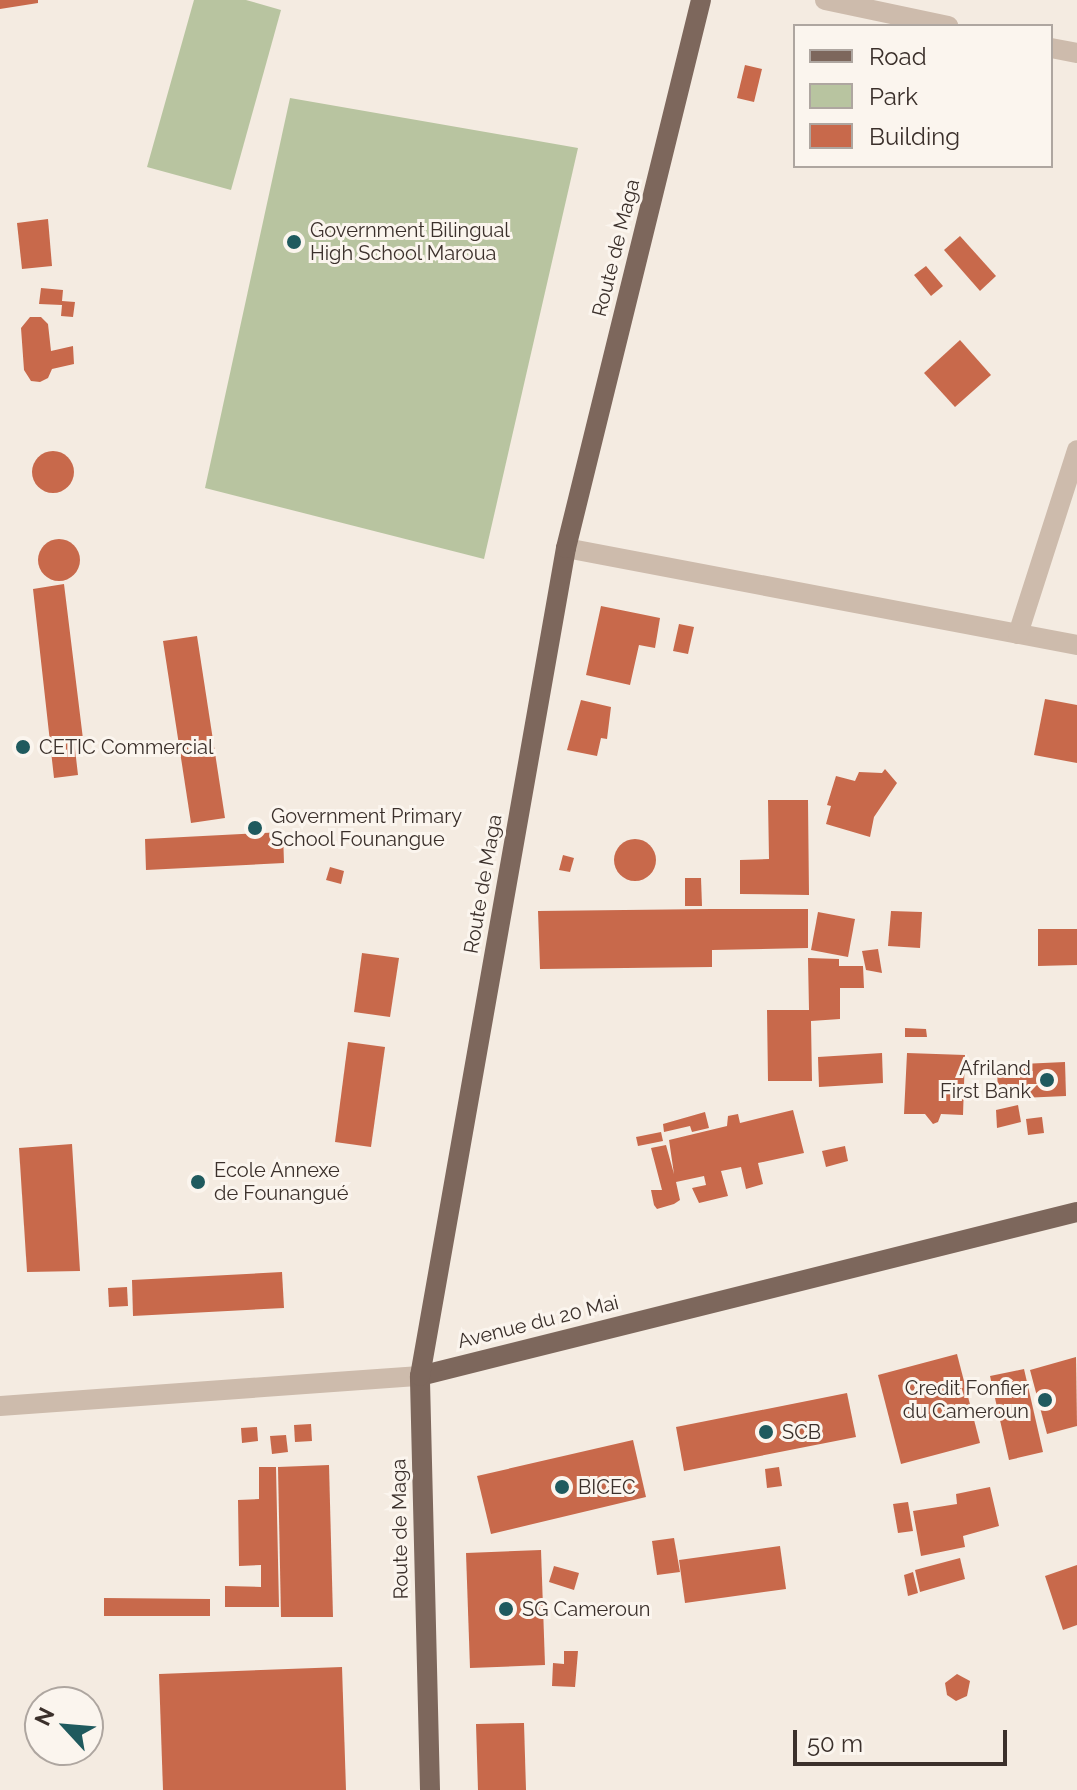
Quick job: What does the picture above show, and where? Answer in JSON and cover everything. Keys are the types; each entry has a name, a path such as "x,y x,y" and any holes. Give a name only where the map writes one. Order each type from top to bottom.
{"main road":[{"name":"Route de Maga","path":"430,1790 420,1376 566,548 701,0"},
{"name":"Avenue du 20 Mai","path":"420,1376 1077,1212"}],"street":[{"path":"825,0 939,24"},
{"path":"1053,48 1077,53"},
{"path":"1018,634 1077,450"},
{"path":"566,548 1077,645"},
{"name":"Avenue du 20 Mai","path":"0,1406 420,1376"}],"green space":[{"path":"194,0 246,0 281,10 231,190 147,167"},
{"path":"290,98 578,148 484,559 205,488"}],"building":[{"path":"0,0 38,0 38,3 0,9"},
{"path":"745,65 762,69 754,102 737,98"},
{"path":"48,219 52,266 22,269 17,223"},
{"path":"960,236 996,276 980,291 944,250"},
{"path":"926,266 943,286 931,296 914,275"},
{"path":"41,288 63,290 62,301 75,302 73,317 61,316 62,305 39,304"},
{"path":"30,317 41,317 48,324 51,351 73,346 74,364 52,369 48,378 40,382 31,381 24,370 21,328"},
{"path":"960,340 991,375 955,407 924,373"},
{"path":"53,451 68,457 74,472 68,487 53,493 38,487 32,472 38,457"},
{"path":"59,539 74,545 80,560 74,575 59,581 44,575 38,560 44,545"},
{"path":"64,584 83,739 74,740 78,775 54,778 33,589"},
{"path":"601,606 660,618 655,648 639,645 630,685 586,675"},
{"path":"679,624 694,627 688,654 673,651"},
{"path":"197,636 225,818 191,823 163,641"},
{"path":"1045,699 1077,705 1077,763 1034,755"},
{"path":"581,700 611,707 607,739 601,738 597,756 567,750"},
{"path":"885,769 897,783 874,817 870,837 826,824 831,806 827,805 836,776 855,781 859,772 882,773"},
{"path":"768,800 808,800 809,895 740,894 740,860 769,859"},
{"path":"283,832 284,863 146,870 145,839"},
{"path":"635,839 650,845 656,860 650,875 635,881 620,875 614,860 620,845"},
{"path":"563,855 574,858 570,872 559,870"},
{"path":"330,867 344,871 341,884 326,880"},
{"path":"685,878 701,878 702,906 685,906"},
{"path":"808,909 808,948 712,950 712,967 540,969 538,911"},
{"path":"891,911 922,912 920,948 888,946"},
{"path":"818,912 855,919 848,957 811,950"},
{"path":"1038,929 1077,929 1077,965 1038,966"},
{"path":"878,949 882,973 866,970 862,951"},
{"path":"362,953 399,958 390,1017 354,1012"},
{"path":"808,958 839,959 839,966 863,966 864,988 840,988 840,1019 811,1021 812,1081 768,1081 767,1010 809,1010"},
{"path":"905,1028 926,1029 927,1037 905,1037"},
{"path":"348,1042 385,1047 371,1147 335,1142"},
{"path":"882,1053 883,1083 819,1087 818,1057"},
{"path":"907,1053 965,1055 963,1115 941,1114 938,1122 933,1124 925,1114 904,1114"},
{"path":"1065,1062 1066,1096 998,1099 997,1065"},
{"path":"1018,1105 1021,1122 997,1128 996,1110"},
{"path":"793,1110 804,1153 758,1163 763,1184 746,1189 741,1167 721,1171 728,1196 699,1203 692,1188 706,1185 704,1176 676,1182 680,1200 674,1204 657,1209 654,1205 651,1190 662,1190 651,1148 666,1145 674,1174 669,1140 727,1126 728,1116 738,1114 740,1123"},
{"path":"705,1112 709,1128 692,1132 690,1126 664,1132 663,1124"},
{"path":"1042,1117 1044,1133 1028,1135 1026,1119"},
{"path":"661,1132 663,1141 638,1146 636,1137"},
{"path":"72,1144 80,1271 27,1272 19,1148"},
{"path":"845,1146 848,1161 826,1167 822,1151"},
{"path":"282,1272 284,1308 133,1316 132,1280"},
{"path":"127,1287 128,1306 109,1307 108,1288"},
{"path":"957,1354 980,1443 901,1464 878,1375"},
{"path":"1076,1357 1077,1426 1047,1434 1030,1370"},
{"path":"1024,1369 1043,1452 1009,1460 990,1376"},
{"name":"SCB","path":"847,1393 856,1437 684,1471 676,1427"},
{"path":"311,1424 312,1441 295,1442 294,1425"},
{"path":"257,1427 258,1441 242,1443 241,1428"},
{"path":"286,1435 288,1452 272,1454 270,1436"},
{"name":"BICEC","path":"633,1440 646,1497 491,1534 477,1476"},
{"path":"329,1465 333,1617 281,1617 278,1467"},
{"path":"259,1467 276,1467 279,1607 225,1607 225,1586 261,1587 261,1565 239,1566 238,1500 259,1499"},
{"path":"779,1467 782,1486 767,1488 765,1469"},
{"path":"990,1487 999,1526 963,1536 965,1547 921,1556 913,1511 957,1504 956,1494"},
{"path":"908,1502 913,1531 898,1533 893,1504"},
{"path":"674,1538 680,1572 657,1575 652,1541"},
{"path":"780,1546 786,1589 685,1603 679,1560"},
{"name":"SG Cameroun","path":"541,1550 545,1665 470,1668 466,1553"},
{"path":"960,1558 965,1579 920,1592 915,1570"},
{"path":"1077,1565 1077,1625 1063,1630 1045,1576"},
{"path":"554,1566 579,1573 574,1590 549,1582"},
{"path":"913,1572 918,1593 908,1596 904,1575"},
{"path":"104,1598 210,1599 210,1616 104,1616"},
{"path":"564,1651 578,1651 575,1687 552,1686 553,1663 564,1664"},
{"path":"342,1667 346,1790 163,1790 159,1674"},
{"path":"957,1674 970,1681 967,1696 956,1701 947,1695 945,1683"},
{"path":"524,1723 526,1790 478,1790 476,1724"}],"place":[{"name":"Government Bilingual High School Maroua","path":"294,242"},
{"name":"CETIC Commercial","path":"23,747"},
{"name":"Government Primary School Founangue","path":"255,828"},
{"name":"Afriland First Bank","path":"1047,1080"},
{"name":"Ecole Annexe de Founangué","path":"198,1182"},
{"name":"Credit Fonfier du Cameroun","path":"1045,1400"},
{"name":"SCB","path":"766,1432"},
{"name":"BICEC","path":"562,1487"},
{"name":"SG Cameroun","path":"506,1609"}]}
